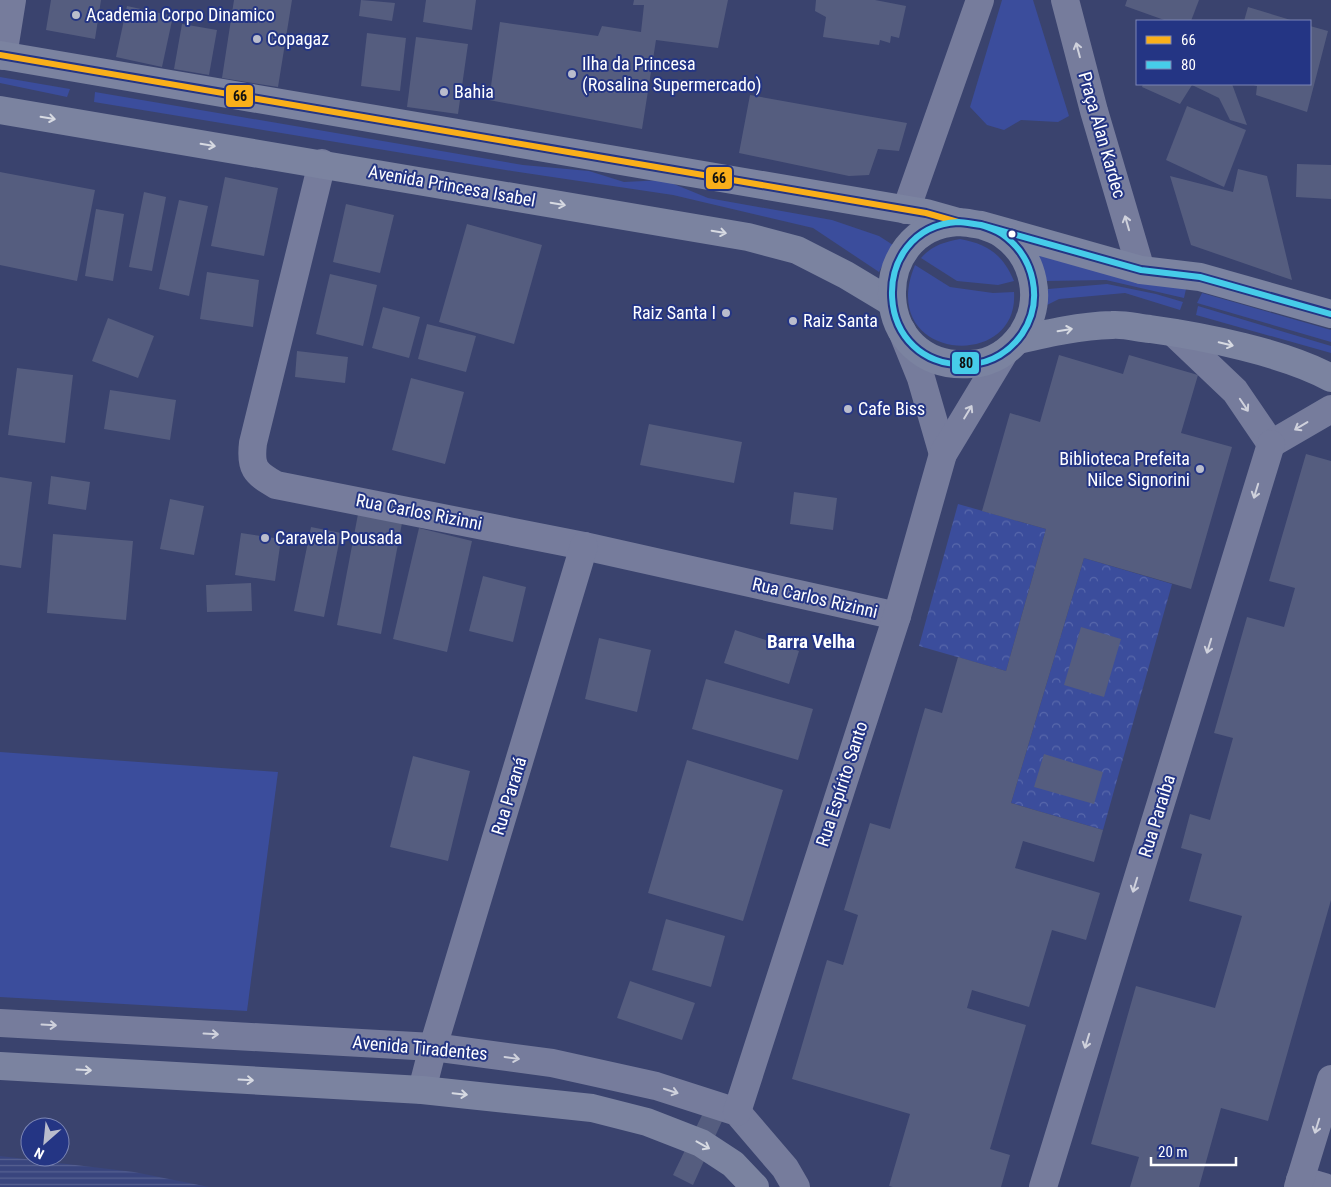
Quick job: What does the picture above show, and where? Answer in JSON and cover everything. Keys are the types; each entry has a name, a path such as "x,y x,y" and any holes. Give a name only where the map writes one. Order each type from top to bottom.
{"main road":[{"path":"1,56 906,210 969,223 1141,270 1200,277 1331,314"},
{"name":"Avenida Princesa Isabel","path":"0,110 322,163 748,237 797,250 846,275 891,302"},
{"path":"1011,346 1028,324 1034,306 1034,287 1029,266 1018,248 1001,233 969,223 938,227 920,236 905,251 896,267 892,284 891,302 902,331 916,348 935,360 958,365 980,364 1011,346 1066,330 1114,325 1174,333 1266,354 1320,372 1331,378"},
{"path":"0,1066 422,1090 592,1108 647,1122 701,1143 733,1164 755,1187"}],"street":[{"path":"1,56 12,0"},
{"path":"906,210 980,0"},
{"name":"Praça Alan Kardec","path":"1065,0 1094,111 1141,270"},
{"name":"Rua Carlos Rizinni","path":"322,163 253,443 251,461 259,475 276,485 437,515 584,546 897,616"},
{"path":"902,331 921,378 943,454"},
{"path":"1174,333 1235,391 1271,444 1331,409"},
{"name":"Rua Espírito Santo","path":"737,1112 897,616 943,454 1011,346"},
{"name":"Rua Paraíba","path":"1043,1187 1271,444"},
{"name":"Rua Paraná","path":"422,1090 433,1047 584,546"},
{"name":"Avenida Tiradentes","path":"0,1022 433,1047 552,1063 656,1086 737,1112"},
{"path":"1308,1185 1331,1079"},
{"path":"737,1112 785,1168 796,1187"}],"green space":[{"path":"1002,0 1033,0 1069,116 1058,122 1021,120 1004,130 987,125 970,107"},
{"path":"0,77 70,89 67,97 0,83"},
{"path":"95,92 523,165 589,171 624,182 664,180 708,198 832,220 879,236 893,245 879,272 813,228 673,195 512,171 94,102"},
{"path":"960,239 979,244 993,252 1005,264 1014,281 998,285 957,281 921,258 934,247"},
{"path":"1029,249 1186,289 1184,298 1106,280 1046,281"},
{"path":"915,265 950,287 993,293 1014,292 1010,318 995,335 975,344 952,345 930,337 914,321 908,297"},
{"path":"1107,284 1156,294 1183,302 1180,310 1125,293 1059,299 1043,307 1048,289"},
{"path":"1202,293 1331,330 1331,342 1197,303"},
{"path":"1198,306 1331,346 1331,353 1196,315"},
{"path":"958,504 1046,529 1006,671 919,646"},
{"path":"1084,558 1172,584 1103,830 1011,803"},
{"path":"0,752 278,772 247,1011 0,997"}],"shaded area":[{"path":"0,1156 20,1158 20,1167 70,1167 70,1164 134,1172 209,1187 0,1187"}],"building":[{"path":"51,0 101,0 95,39 46,30"},
{"name":"Copagaz","path":"234,0 292,0 278,87 222,78"},
{"path":"361,0 395,3 392,21 359,16"},
{"path":"426,0 476,0 472,30 423,22"},
{"name":"Ilha da Princesa (Rosalina Supermercado)","path":"634,0 728,0 718,48 656,40 642,129 489,100 500,22 598,36 602,26 641,32 644,5 633,5"},
{"path":"816,0 875,0 906,6 899,38 891,36 890,43 880,40 879,45 823,37 826,17 815,11"},
{"path":"1127,0 1199,0 1191,20 1164,20 1125,6"},
{"path":"127,6 173,16 162,67 116,57"},
{"path":"1248,7 1291,20 1244,20"},
{"path":"182,24 217,30 209,75 174,69"},
{"path":"1311,26 1328,31 1307,112 1256,95 1257,86 1254,85 1311,85"},
{"path":"367,33 406,38 400,91 361,86"},
{"path":"416,37 468,44 458,114 407,107"},
{"path":"1143,85 1192,85 1180,104 1142,87"},
{"path":"1192,85 1232,85 1247,125 1230,120 1219,98"},
{"path":"750,95 907,123 899,151 878,149 869,175 849,176 739,153"},
{"path":"1187,106 1246,130 1224,187 1166,160"},
{"path":"1297,164 1331,165 1331,199 1296,197"},
{"path":"1238,169 1267,176 1292,280 1191,245 1170,176 1233,192"},
{"path":"0,172 95,190 77,281 0,265"},
{"path":"225,177 278,188 264,256 211,246"},
{"path":"144,192 166,197 152,271 129,267"},
{"path":"179,200 208,206 189,296 159,289"},
{"path":"346,204 394,215 380,273 333,262"},
{"path":"96,209 124,214 113,281 85,276"},
{"path":"467,224 542,245 514,344 439,322"},
{"path":"207,272 259,280 253,327 200,319"},
{"path":"330,274 377,285 363,346 316,334"},
{"path":"383,307 420,317 409,358 372,348"},
{"path":"108,318 154,336 138,378 92,361"},
{"path":"427,324 476,336 466,372 418,359"},
{"path":"297,351 348,357 345,383 295,377"},
{"path":"1059,355 1123,374 1129,355 1198,375 1181,433 1232,447 1191,589 1084,558 1011,803 1103,830 1094,862 1023,841 1015,868 1100,893 1086,940 1052,930 1029,1007 972,990 967,1008 1026,1025 990,1149 1010,1155 1001,1187 893,1187 889,1186 910,1114 792,1079 827,960 843,965 858,915 844,910 870,823 890,829 925,708 942,713 958,657 1006,671 1046,529 982,511 1010,413 1040,422"},
{"path":"17,368 73,375 65,443 8,435"},
{"path":"411,378 464,392 445,464 392,450"},
{"path":"110,390 176,400 170,440 104,429"},
{"path":"649,424 742,442 734,483 640,465"},
{"path":"1306,454 1331,461 1331,900 1268,1121 1221,1108 1199,1187 1130,1187 1139,1157 1091,1144 1136,986 1215,1008 1242,916 1189,901 1202,854 1181,848 1190,814 1210,820 1233,738 1214,733 1247,617 1284,627 1295,588 1269,581"},
{"path":"51,476 90,482 86,510 48,504"},
{"path":"0,477 32,482 21,568 0,565"},
{"path":"794,492 837,498 833,530 790,524"},
{"path":"170,499 204,506 194,555 160,549"},
{"path":"358,514 402,523 381,634 337,625"},
{"path":"311,527 341,533 324,617 294,611"},
{"path":"419,528 472,541 447,652 393,639"},
{"path":"241,533 281,539 275,581 235,575"},
{"path":"53,534 133,541 126,620 47,613"},
{"path":"483,576 526,587 513,642 469,631"},
{"path":"251,583 252,611 207,612 206,585"},
{"path":"1081,627 1121,639 1104,697 1064,685"},
{"path":"735,630 799,651 789,684 724,663"},
{"path":"599,638 651,650 637,712 585,699"},
{"path":"706,679 813,709 798,760 692,729"},
{"path":"1044,754 1103,772 1094,804 1034,787"},
{"path":"413,756 470,771 448,861 390,847"},
{"path":"687,760 783,790 743,921 648,893"},
{"path":"666,919 725,936 711,987 652,970"},
{"path":"630,981 695,1003 682,1040 617,1018"},
{"path":"705,1109 723,1119 693,1185 673,1175"}],"transit line":[{"name":"66","path":"0,55 926,213 958,222"},
{"name":"80","path":"981,225 1000,233 1013,244 1029,267 1033,280 1034,294 1033,308 1029,321 1022,334 1012,346 993,359 971,364 938,360 913,346 898,324 892,298 895,271 907,247 928,230 958,222 981,225 1141,270 1200,277 1331,314"}],"place":[{"name":"Academia Corpo Dinamico","path":"76,15"},
{"name":"Copagaz","path":"257,39"},
{"name":"Ilha da Princesa (Rosalina Supermercado)","path":"572,74"},
{"name":"Bahia","path":"444,92"},
{"name":"Raiz Santa I","path":"726,313"},
{"name":"Raiz Santa","path":"793,321"},
{"name":"Cafe Biss","path":"848,409"},
{"name":"Biblioteca Prefeita Nilce Signorini","path":"1200,469"},
{"name":"Caravela Pousada","path":"265,538"}],"district":[{"name":"Barra Velha","path":"811,641"}]}
